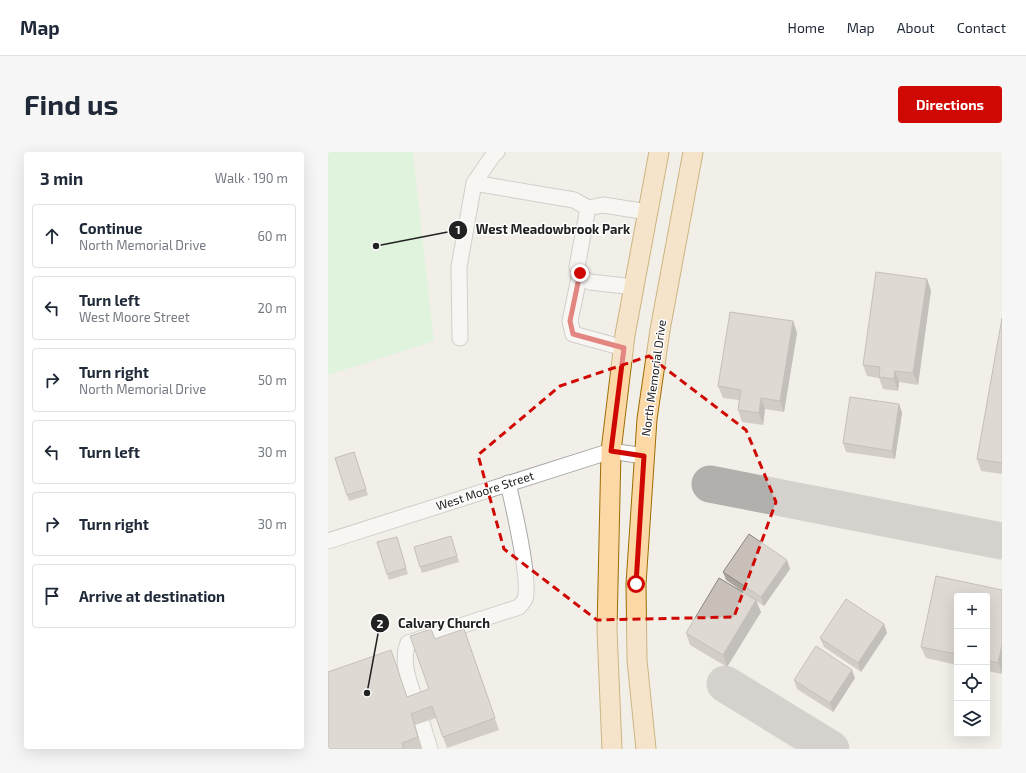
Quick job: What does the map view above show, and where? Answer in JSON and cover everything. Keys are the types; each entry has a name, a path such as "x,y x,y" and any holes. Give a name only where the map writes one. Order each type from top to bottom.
{"main road":[{"path":"612,749 607,630 611,451 624,348 659,152"},
{"name":"North Memorial Drive","path":"646,749 637,660 636,584 646,419 659,338 694,152"}],"street":[{"path":"460,338 458,267 474,183 494,154 497,152"},
{"path":"474,183 574,200 588,208 603,205 648,212"},
{"path":"588,208 577,267 580,273 584,279 590,282 634,287"},
{"path":"580,273 570,321 573,334 624,348"},
{"name":"West Moore Street","path":"328,541 611,451 644,456"},
{"path":"417,706 405,666 404,653 408,643 519,607 525,600 526,587 516,518 508,484"},
{"path":"422,723 430,749"}],"highlighted area":[{"path":"649,356 746,430 776,502 734,617 597,620 504,549 478,455 560,386"}],"green space":[{"path":"328,152 413,152 434,341 328,375"}],"building":[{"path":"876,272 927,279 913,373 895,371 894,379 879,377 880,367 863,365"},
{"path":"730,312 793,321 780,401 761,398 759,413 738,410 741,390 718,386"},
{"path":"1002,318 1002,463 977,459"},
{"path":"850,397 899,404 892,451 843,443"},
{"path":"354,452 366,489 347,495 335,458"},
{"path":"749,534 787,560 761,597 723,572"},
{"path":"451,536 457,556 420,567 414,547"},
{"path":"397,537 406,568 387,574 377,542"},
{"path":"936,576 1002,590 1002,645 998,663 990,661 990,593 954,593 954,653 921,647"},
{"path":"719,578 756,600 723,655 686,633"},
{"path":"846,599 884,624 858,663 820,638"},
{"path":"431,629 435,639 464,629 495,718 443,737 432,706 411,714 418,737 402,743 404,749 328,749 328,672 391,650 407,697 429,689 410,636"},
{"path":"816,646 852,670 830,703 794,680"}],"taxiway":[{"path":"710,484 1002,541"},
{"path":"725,684 831,749"}],"place":[{"name":"West Meadowbrook Park","path":"376,246"},
{"name":"Calvary Church","path":"367,693"}],"route":[{"path":"580,273 570,321 573,334 624,348 611,451 644,456 636,584"}]}
